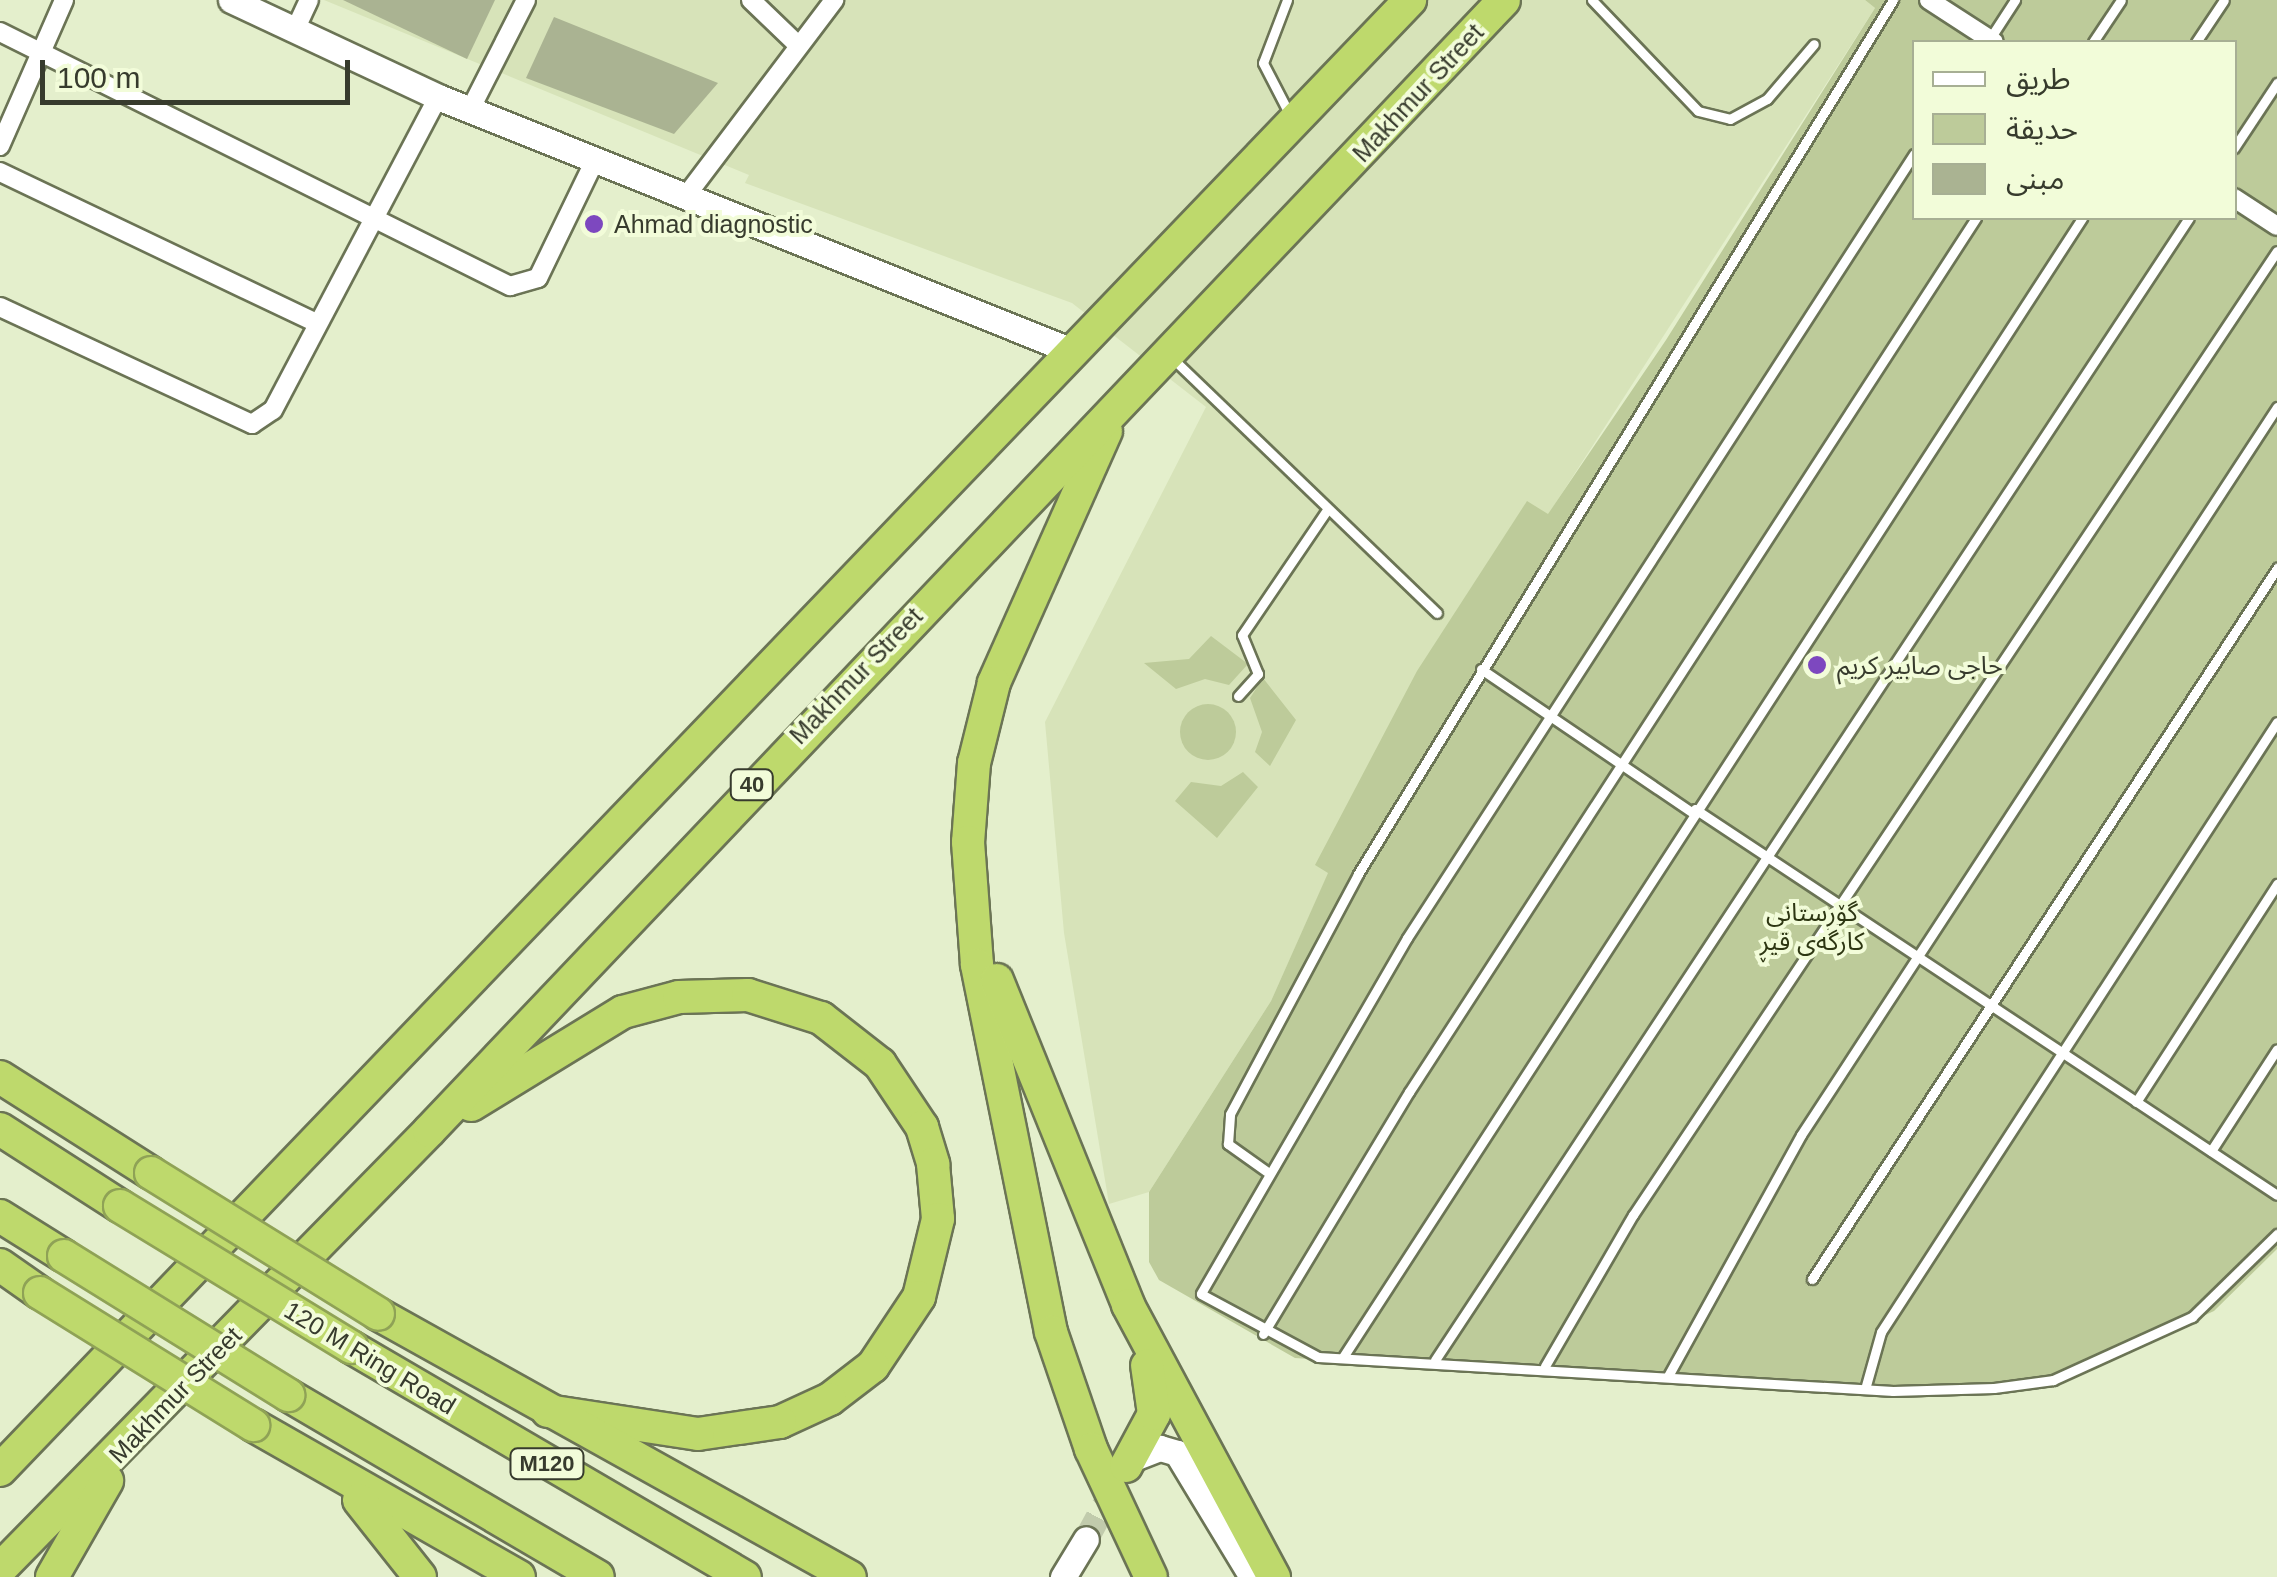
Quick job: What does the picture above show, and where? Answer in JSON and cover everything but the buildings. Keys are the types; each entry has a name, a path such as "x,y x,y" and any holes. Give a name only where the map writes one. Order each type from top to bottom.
{"highway":[{"path":"0,1470 1410,0"},
{"name":"Makhmur Street","path":"0,1569 129,1444 429,1132 1504,0"},
{"path":"1117,406 994,683 970,790 970,874 977,965 1050,1332 1091,1449 1151,1577"},
{"path":"970,874 1010,1022 1128,1306 1274,1577"},
{"path":"429,1132 596,1024 708,994 821,1018 880,1064 922,1127 937,1191 929,1272 907,1323 853,1384 780,1422 712,1432 641,1430 548,1411"},
{"path":"0,1077 378,1314 850,1577"},
{"name":"120 M Ring Road","path":"0,1129 350,1347 745,1577"},
{"path":"0,1216 288,1395 598,1577"},
{"path":"0,1265 338,1480 519,1577"},
{"path":"1128,1306 1156,1399 1128,1463"},
{"path":"0,1454 40,1428"},
{"path":"52,1577 129,1444"},
{"path":"338,1480 376,1514 420,1577"}],"street":[{"path":"0,146 64,0"},
{"path":"231,0 438,97 1072,352"},
{"path":"295,30 310,0"},
{"path":"470,110 526,0"},
{"path":"751,0 799,46"},
{"path":"686,196 834,0"},
{"path":"1929,0 1989,40"},
{"path":"0,32 372,212 510,286 538,278 595,160"},
{"path":"0,307 252,424 272,410 372,212 438,97"},
{"path":"0,172 315,322"},
{"path":"2237,200 2277,226"},
{"path":"1128,1463 1160,1448 1176,1453 1252,1577"},
{"path":"1063,1577 1086,1539"}],"lane":[{"path":"1286,0 1264,63 1276,100 1295,120"},
{"path":"1592,0 1698,111 1730,118 1767,99 1814,44"},
{"path":"1266,1171 1228,1144 1230,1114 1481,669 1893,0"},
{"path":"1991,40 2016,0"},
{"path":"2094,40 2121,0"},
{"path":"2197,40 2224,0"},
{"path":"2237,143 2277,83"},
{"path":"1912,157 1547,714 1266,1171 1200,1294 1302,1354 1544,1366 1865,1389 2053,1380 2192,1317 2277,1234"},
{"path":"1264,1334 1620,763 1975,220"},
{"path":"1342,1357 2081,220"},
{"path":"1435,1360 2188,220"},
{"path":"1544,1366 1587,1286 2277,251"},
{"path":"1169,355 1437,612"},
{"path":"1668,1376 1735,1246 1917,956 2277,407"},
{"path":"1238,696 1258,674 1242,635 1328,510"},
{"path":"1812,1278 2277,568"},
{"path":"1481,669 2277,1196"},
{"path":"1865,1389 1881,1332 2277,722"},
{"path":"2136,1102 2277,884"},
{"path":"2211,1152 2277,1049"}],"shaded area":[{"path":"324,0 1865,0 1875,8 1548,515 1527,502 1418,671 1316,865 1329,872 1271,1001 1149,1192 1109,1204 1064,933 1045,722 1206,407 1072,303 745,183 749,175"}],"green space":[{"name":"گۆڕستانی کارگەی قیڕ","path":"1865,0 2277,0 2277,1249 2214,1311 2046,1388 1847,1395 1295,1358 1159,1280 1149,1262 1149,1192 1271,1001 1328,873 1315,865 1417,671 1527,501 1548,514 1666,340 1875,8"},
{"path":"1211,636 1248,664 1229,685 1205,679 1176,689 1144,663 1189,659"},
{"path":"1263,678 1296,720 1270,766 1255,752 1262,732 1250,698"},
{"path":"1208,704 1228,712 1236,732 1228,752 1208,760 1188,752 1180,732 1188,712"},
{"path":"1243,772 1258,787 1217,838 1175,801 1191,782 1221,786"}],"tunnel":[{"path":"1086,1539 1117,1482"}],"place":[{"name":"Ahmad diagnostic","path":"594,224"},
{"name":"حاجی صابیر کریم","path":"1817,665"}]}
